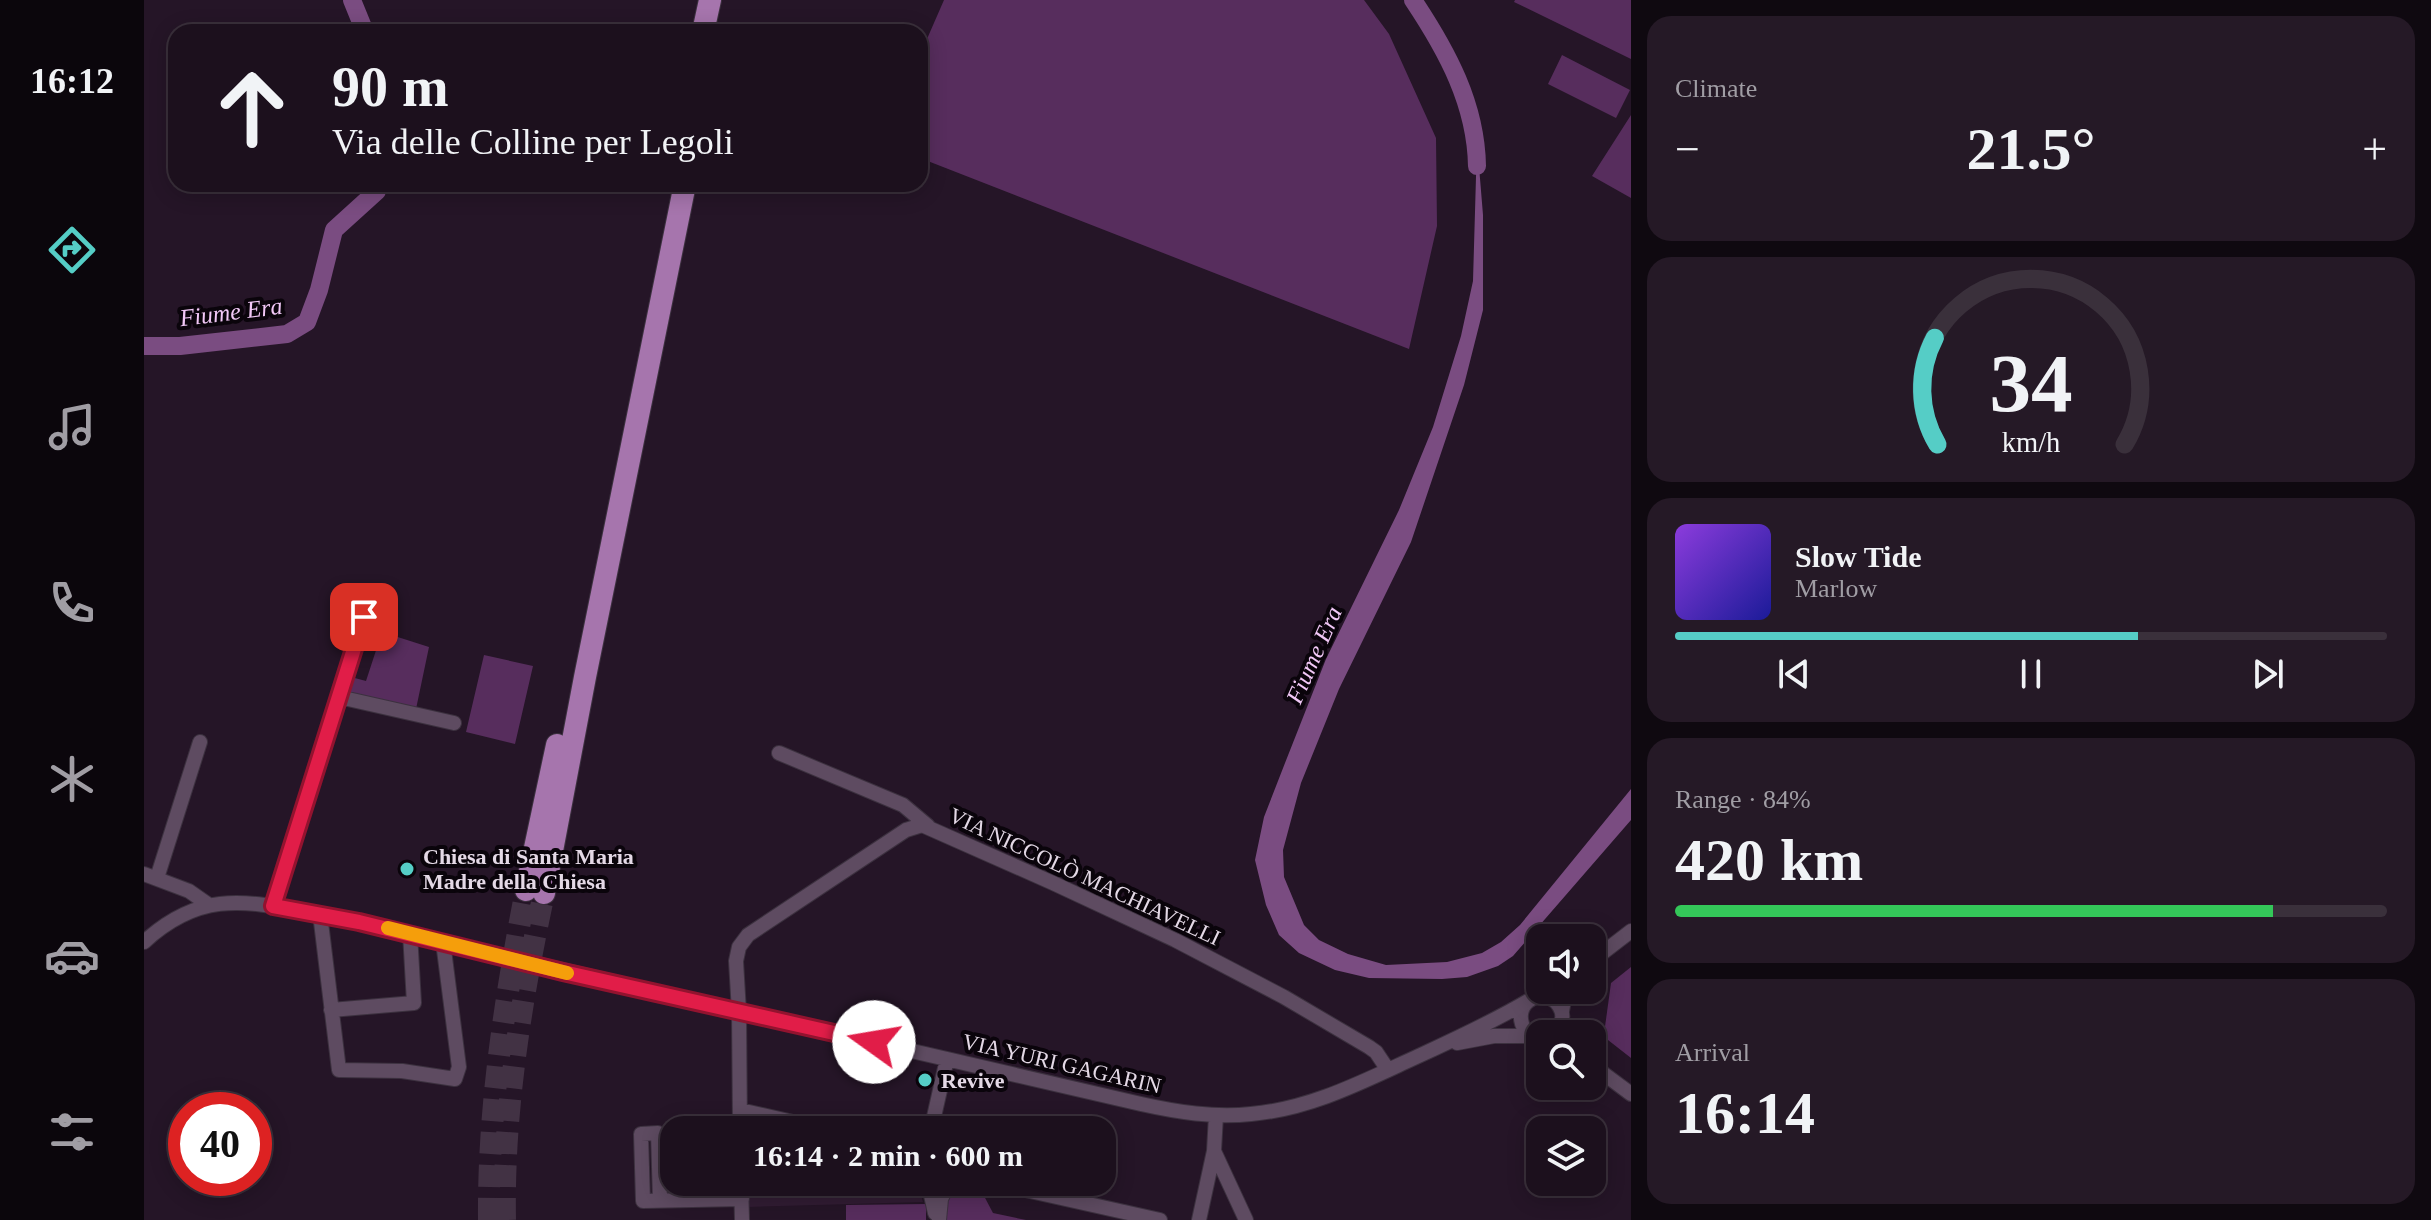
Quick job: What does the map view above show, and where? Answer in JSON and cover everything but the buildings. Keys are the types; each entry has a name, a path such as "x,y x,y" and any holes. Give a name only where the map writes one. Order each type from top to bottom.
{"highway":[{"path":"705,24 710,0"},
{"path":"718,24 722,0"},
{"path":"670,192 535,892 585,677 683,192"}],"street":[{"path":"273,906 364,617"},
{"path":"339,697 454,723"},
{"path":"200,742 151,876 189,891 209,905"},
{"path":"779,753 903,805 928,826"},
{"name":"VIA NICCOLÒ MACHIAVELLI","path":"740,1116 736,961 739,947 748,935 906,830 922,825 1175,940 1284,997 1369,1047 1388,1070"},
{"path":"144,942 183,913 209,905"},
{"name":"VIA YURI GAGARIN","path":"209,905 273,906 320,914 1150,1106 1216,1115 1260,1113 1313,1102 1437,1047"},
{"path":"320,914 339,1070 402,1071 455,1079 459,1067 443,942"},
{"path":"1606,950 1631,931"},
{"path":"331,1010 414,1003 410,933"},
{"path":"1437,1047 1526,1002"},
{"path":"1526,1003 1520,1020 1526,1032"},
{"path":"1556,1004 1563,1020"},
{"path":"1561,1020 1564,1004"},
{"path":"1437,1047 1494,1036 1526,1037"},
{"path":"934,1116 947,1059"},
{"path":"1606,1075 1631,1094"},
{"path":"740,1110 766,1116"},
{"path":"1199,1220 1214,1151 1216,1115"},
{"path":"1214,1151 1246,1220"},
{"path":"742,1196 742,1220"},
{"path":"932,1196 938,1220"},
{"path":"938,1220 942,1196"},
{"path":"1053,1196 1160,1220"},
{"path":"660,1201 742,1199"}],"shaded area":[{"path":"944,0 1364,0 1389,34 1436,138 1437,226 1409,349 928,161 928,37"},
{"path":"1631,0 1631,59 1514,2"},
{"path":"1562,55 1630,90 1616,118 1548,84"},
{"path":"1631,115 1631,198 1592,176"},
{"path":"1477,142 1483,215 1483,310 1464,385 1411,542 1339,689 1301,783 1283,850 1284,877 1304,925 1319,940 1348,954 1386,965 1447,962 1482,953 1501,942 1520,925 1631,789 1631,820 1541,924 1526,924 1526,941 1513,956 1498,966 1467,977 1369,978 1335,970 1299,953 1279,935 1266,905 1255,860 1264,817 1326,659 1399,510 1433,427 1461,336 1473,281"},
{"path":"382,632 429,647 416,709 350,692 351,677 366,681"},
{"path":"484,655 533,666 515,744 466,732"},
{"path":"1631,967 1631,1058 1606,1037 1611,983"},
{"path":"748,1196 921,1196 923,1202 748,1207"},
{"path":"949,1196 984,1196 993,1213 1026,1220 945,1220"},
{"path":"926,1204 926,1220 846,1220 846,1205"}],"waterway":[{"name":"Fiume Era","path":"352,0 362,24"},
{"name":"Fiume Era","path":"1413,0 1457,79 1471,121 1477,166"},
{"name":"Fiume Era","path":"144,346 180,346 287,334 307,322 319,290 334,230 376,192"}],"tunnel":[{"path":"489,1220 491,1137 499,1054 526,890"},
{"path":"505,1220 510,1097 528,974 544,893"}],"slow traffic":[{"path":"388,928 567,973"}],"place":[{"name":"Chiesa di Santa Maria Madre della Chiesa","path":"407,869"},
{"name":"Revive","path":"925,1080"}],"route":[{"path":"364,617 273,906 410,933 563,972 874,1042"}]}
